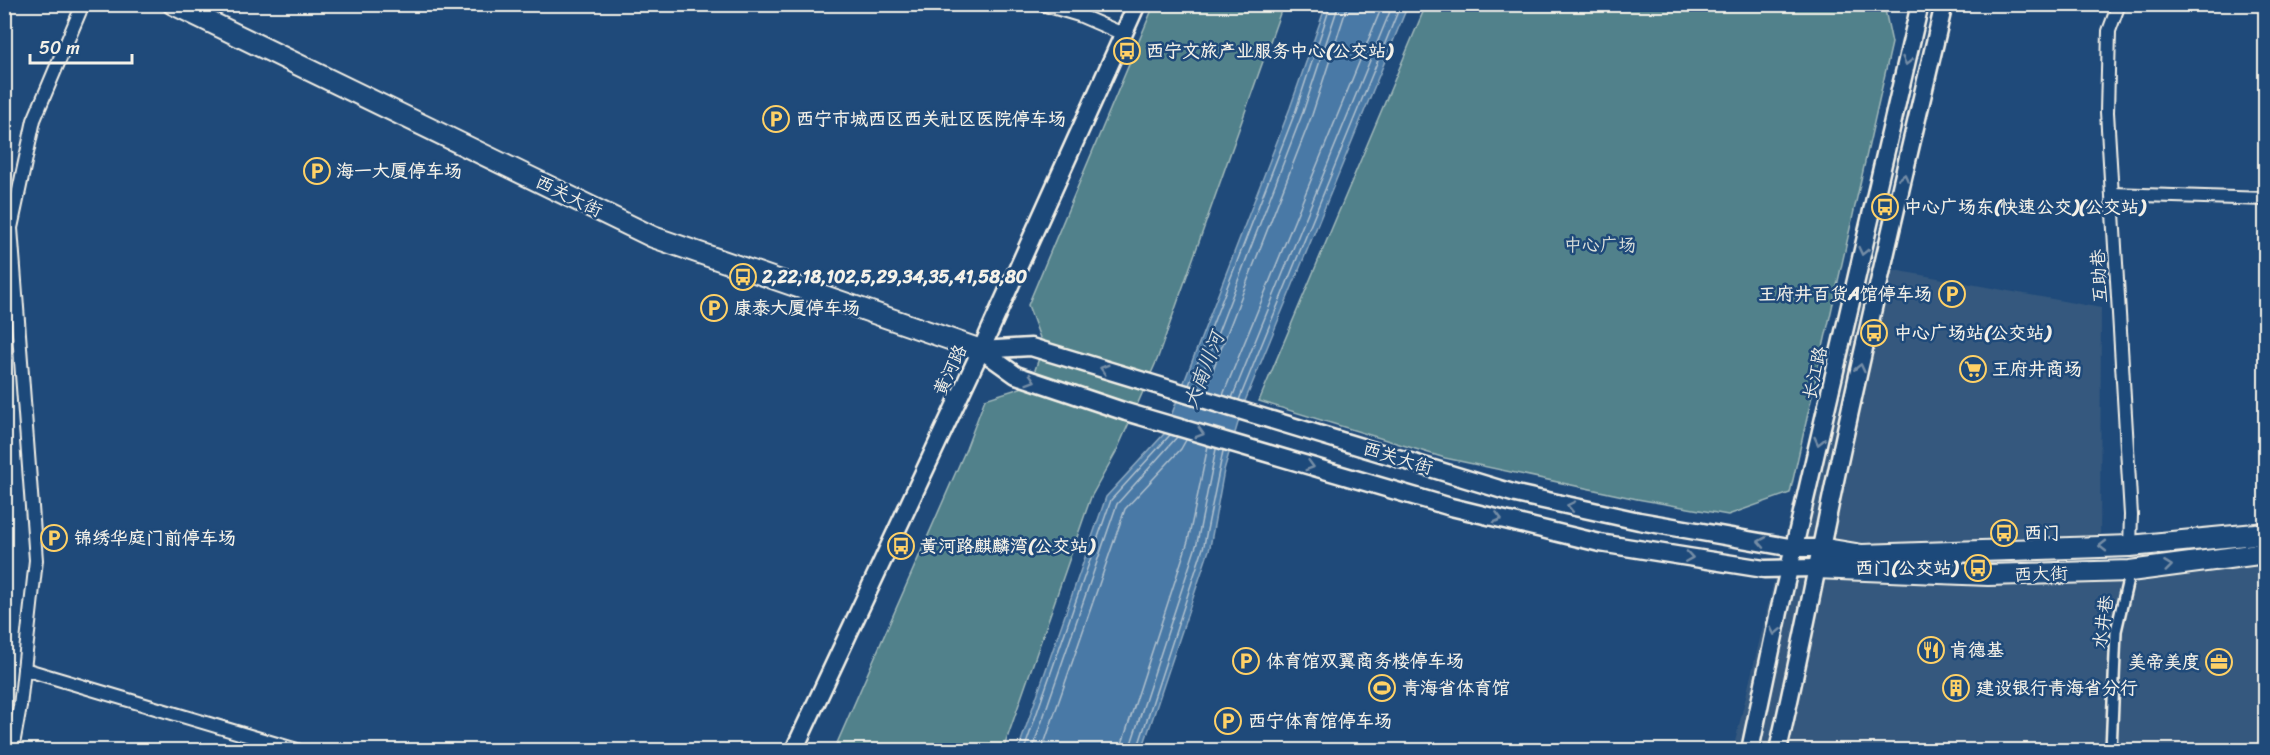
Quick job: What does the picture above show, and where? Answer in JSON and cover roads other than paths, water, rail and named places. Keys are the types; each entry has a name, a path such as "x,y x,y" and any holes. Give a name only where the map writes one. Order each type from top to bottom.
{"main road":[{"name":"西关大街","path":"172,4 654,237 981,350 1016,375 1147,417 1451,507 1600,543 1764,569 1816,568"},
{"name":"黄河路","path":"794,750 981,350 1137,4"},
{"name":"长江路","path":"1750,750 1794,548 1920,4"},
{"path":"1778,750 1810,608 1820,548 1944,4"},
{"name":"西关大街","path":"981,350 1031,347 1516,494 1639,521 1794,548 1820,548"},
{"name":"西大街","path":"1820,548 1862,555 2130,546 2265,532"},
{"name":"西大街","path":"1816,568 1988,575 2130,571 2265,553"}],"street":[{"path":"12,750 36,560 9,253 11,228 34,120 83,4"},
{"path":"1042,4 1079,15 1123,34"},
{"name":"互助巷","path":"2119,4 2109,31 2107,112 2131,515 2130,546"},
{"path":"2112,194 2265,199"},
{"name":"水井巷","path":"2111,750 2116,631 2130,571"},
{"path":"24,669 297,750"}],"water":[{"name":"大南川河","path":"1326,5 1408,5 1243,406 1224,470 1210,547 1142,750 1018,750 1106,497 1164,434 1290,108"}],"place":[{"name":"西宁文旅产业服务中心(公交站)","path":"1127,51"},
{"name":"西宁市城西区西关社区医院停车场","path":"776,119"},
{"name":"海一大厦停车场","path":"317,171"},
{"name":"中心广场东(快速公交)(公交站)","path":"1885,207"},
{"name":"2,22,18,102,5,29,34,35,41,58,80","path":"743,277"},
{"name":"王府井百货A馆停车场","path":"1952,294"},
{"name":"康泰大厦停车场","path":"714,308"},
{"name":"中心广场站(公交站)","path":"1874,333"},
{"name":"王府井商场","path":"1973,369"},
{"name":"西门","path":"2004,533"},
{"name":"锦绣华庭门前停车场","path":"54,538"},
{"name":"黄河路麒麟湾(公交站)","path":"901,546"},
{"name":"西门(公交站)","path":"1978,568"},
{"name":"肯德基","path":"1931,650"},
{"name":"体育馆双翼商务楼停车场","path":"1246,661"},
{"name":"美帝美度","path":"2219,662"},
{"name":"青海省体育馆","path":"1382,688"},
{"name":"建设银行青海省分行","path":"1956,688"},
{"name":"西宁体育馆停车场","path":"1228,721"}],"park label":[{"name":"中心广场","path":"1600,245"}]}
